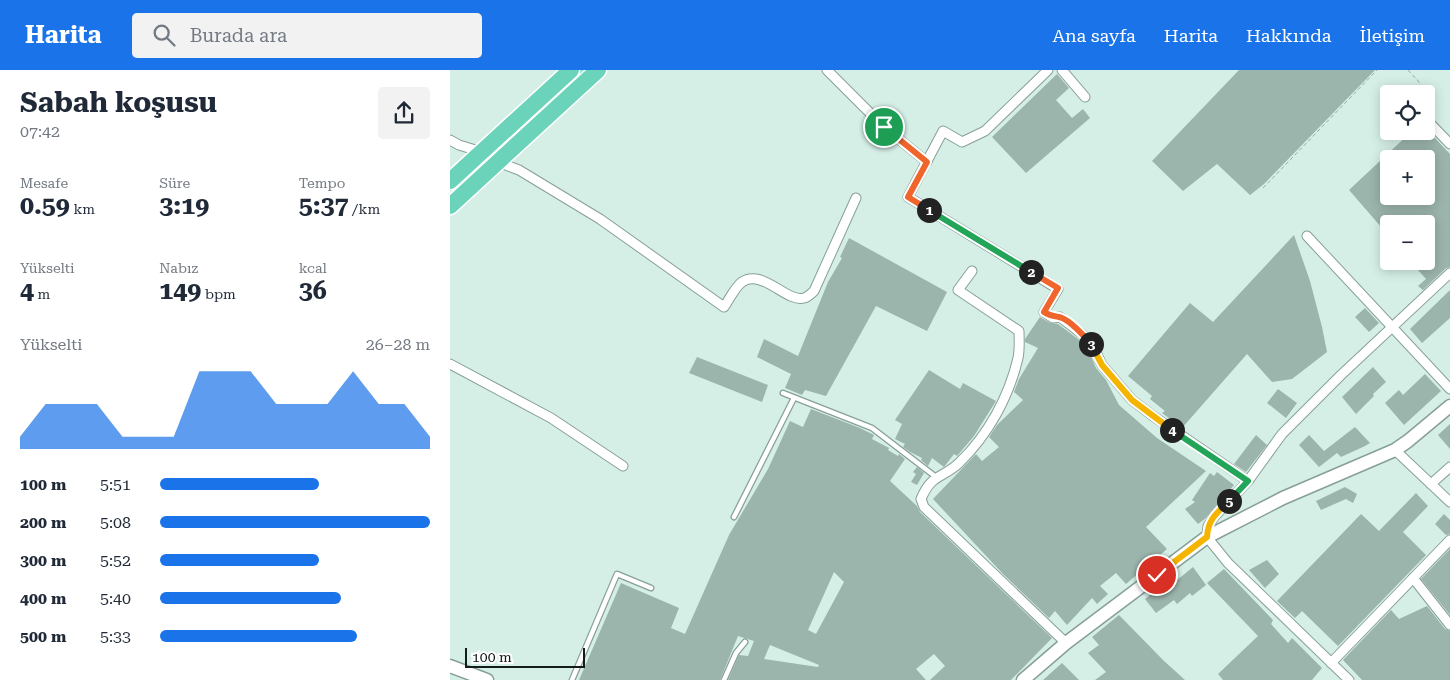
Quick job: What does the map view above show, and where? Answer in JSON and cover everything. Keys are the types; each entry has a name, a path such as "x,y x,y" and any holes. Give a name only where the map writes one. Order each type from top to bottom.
{"highway":[{"path":"450,181 571,70"},
{"path":"450,206 598,70"}],"street":[{"path":"826,70 884,127 927,162"},
{"path":"1048,70 985,131 962,142 943,131 908,197 1058,288 1044,312 1053,318 1060,317 1082,334 1094,348 1102,365 1132,400 1248,481"},
{"path":"1062,70 1085,97"},
{"path":"1435,128 1450,144"},
{"path":"450,140 459,145 482,152"},
{"path":"498,162 519,170 600,219 724,307 741,282 749,279 759,279 798,299 806,298 814,291 856,198"},
{"path":"1307,236 1450,388"},
{"path":"972,271 958,290 1019,331 1018,357 1004,400 985,433 971,452 956,466 936,477 921,499 924,507 1066,643"},
{"path":"1349,680 1228,562 1207,537 1208,526 1248,481 1282,434 1450,273"},
{"path":"450,364 551,418 624,466"},
{"path":"1023,680 1066,643 1207,537 1283,498 1395,450 1450,406"},
{"path":"1395,450 1450,502"},
{"path":"1431,484 1450,467"},
{"path":"1331,664 1450,540"},
{"path":"1413,578 1450,625"},
{"path":"450,666 486,680"}],"lane":[{"path":"783,394 872,428 936,477"},
{"path":"734,517 794,398"},
{"path":"572,680 617,574 652,588"},
{"path":"724,680 736,653 745,642"}],"path":[{"path":"1263,188 1378,70"},
{"path":"1408,70 1420,85"}],"green space":[{"path":"576,70 590,70 496,156 490,150"}],"building":[{"path":"1239,70 1375,70 1264,184 1250,195 1217,164 1183,191 1152,161"},
{"path":"1057,74 1069,88 1056,100 1072,118 1083,109 1090,118 1026,173 992,137"},
{"path":"1435,138 1450,154 1450,267 1446,268 1423,290 1418,286 1426,279 1418,270 1435,270 1435,215 1380,215 1380,226 1349,190 1380,161 1380,205 1435,205 1435,150 1392,150 1402,140 1435,140"},
{"path":"1294,235 1310,281 1327,352 1292,379 1272,382 1247,354 1182,428 1162,413 1165,411 1150,399 1152,396 1128,376 1190,303 1213,322"},
{"path":"849,238 947,292 927,331 876,306 826,396 805,390 802,395 785,388 791,374 757,357 764,339 798,356 828,282 842,258 840,257"},
{"path":"1450,290 1450,318 1422,343 1410,329"},
{"path":"1365,308 1379,323 1369,332 1355,317"},
{"path":"1040,317 1050,323 1058,324 1078,339 1089,351 1096,368 1106,380 1119,405 1157,438 1206,471 1146,527 1167,549 1126,584 1116,573 1100,586 1108,594 1097,604 1092,598 1067,625 1055,611 1049,618 1003,574 933,499 976,454 982,461 999,447 989,437 997,425 1023,400 1014,392 1019,379 1038,348 1025,342 1025,339"},
{"path":"697,357 768,385 762,402 689,373"},
{"path":"1373,367 1386,382 1356,414 1342,397"},
{"path":"929,370 960,389 963,383 996,401 974,436 957,456 954,454 944,467 932,458 928,466 921,460 922,458 903,447 905,444 895,439 902,424 895,420"},
{"path":"1425,374 1441,391 1404,425 1385,403 1399,390 1403,395"},
{"path":"1278,389 1297,403 1286,418 1267,403"},
{"path":"811,409 874,435 872,439 905,459 890,481 1052,638 1011,680 930,680 945,666 934,654 916,669 926,680 728,680 739,655 748,656 754,641 738,636 720,680 579,680 621,583 679,608 671,628 685,634 729,535 768,469 790,421 803,427","holes":["834,572 844,582 816,634 808,630","770,645 819,665 818,667 764,659"]},
{"path":"1450,424 1450,449 1438,435"},
{"path":"1355,427 1370,443 1341,457 1337,453 1319,467 1299,445 1309,435 1324,451"},
{"path":"1256,435 1267,445 1246,472 1234,464"},
{"path":"917,467 924,473 917,485 911,482 916,474 913,472"},
{"path":"1217,472 1234,485 1206,518 1198,524 1185,509 1195,502 1192,500 1210,473 1214,476"},
{"path":"1345,487 1357,494 1353,503 1346,499 1321,510 1316,501"},
{"path":"1416,493 1428,506 1403,532 1426,555 1338,646 1302,611 1295,618 1277,601 1361,514 1379,531"},
{"path":"1444,514 1450,520 1450,534 1446,535 1435,524"},
{"path":"1450,549 1450,615 1421,579"},
{"path":"1267,560 1279,574 1265,588 1249,570"},
{"path":"1193,567 1206,585 1192,596 1190,593 1177,604 1174,600 1156,613 1145,599 1156,590 1159,595"},
{"path":"1224,569 1273,620 1271,624 1288,643 1292,638 1322,668 1312,680 1223,680 1218,674 1258,636 1207,583"},
{"path":"1427,606 1445,629 1450,631 1450,680 1362,680 1343,660 1391,610 1399,619"},
{"path":"1119,615 1185,680 1095,680 1106,672 1088,653 1099,645 1092,637"},
{"path":"1062,663 1079,680 1043,680"}],"route":[{"path":"884,127 927,162 908,197 1058,288 1044,312 1053,318 1060,317 1082,334 1094,348 1102,365 1132,400 1248,481 1214,517 1208,526 1207,537 1157,575"}]}
